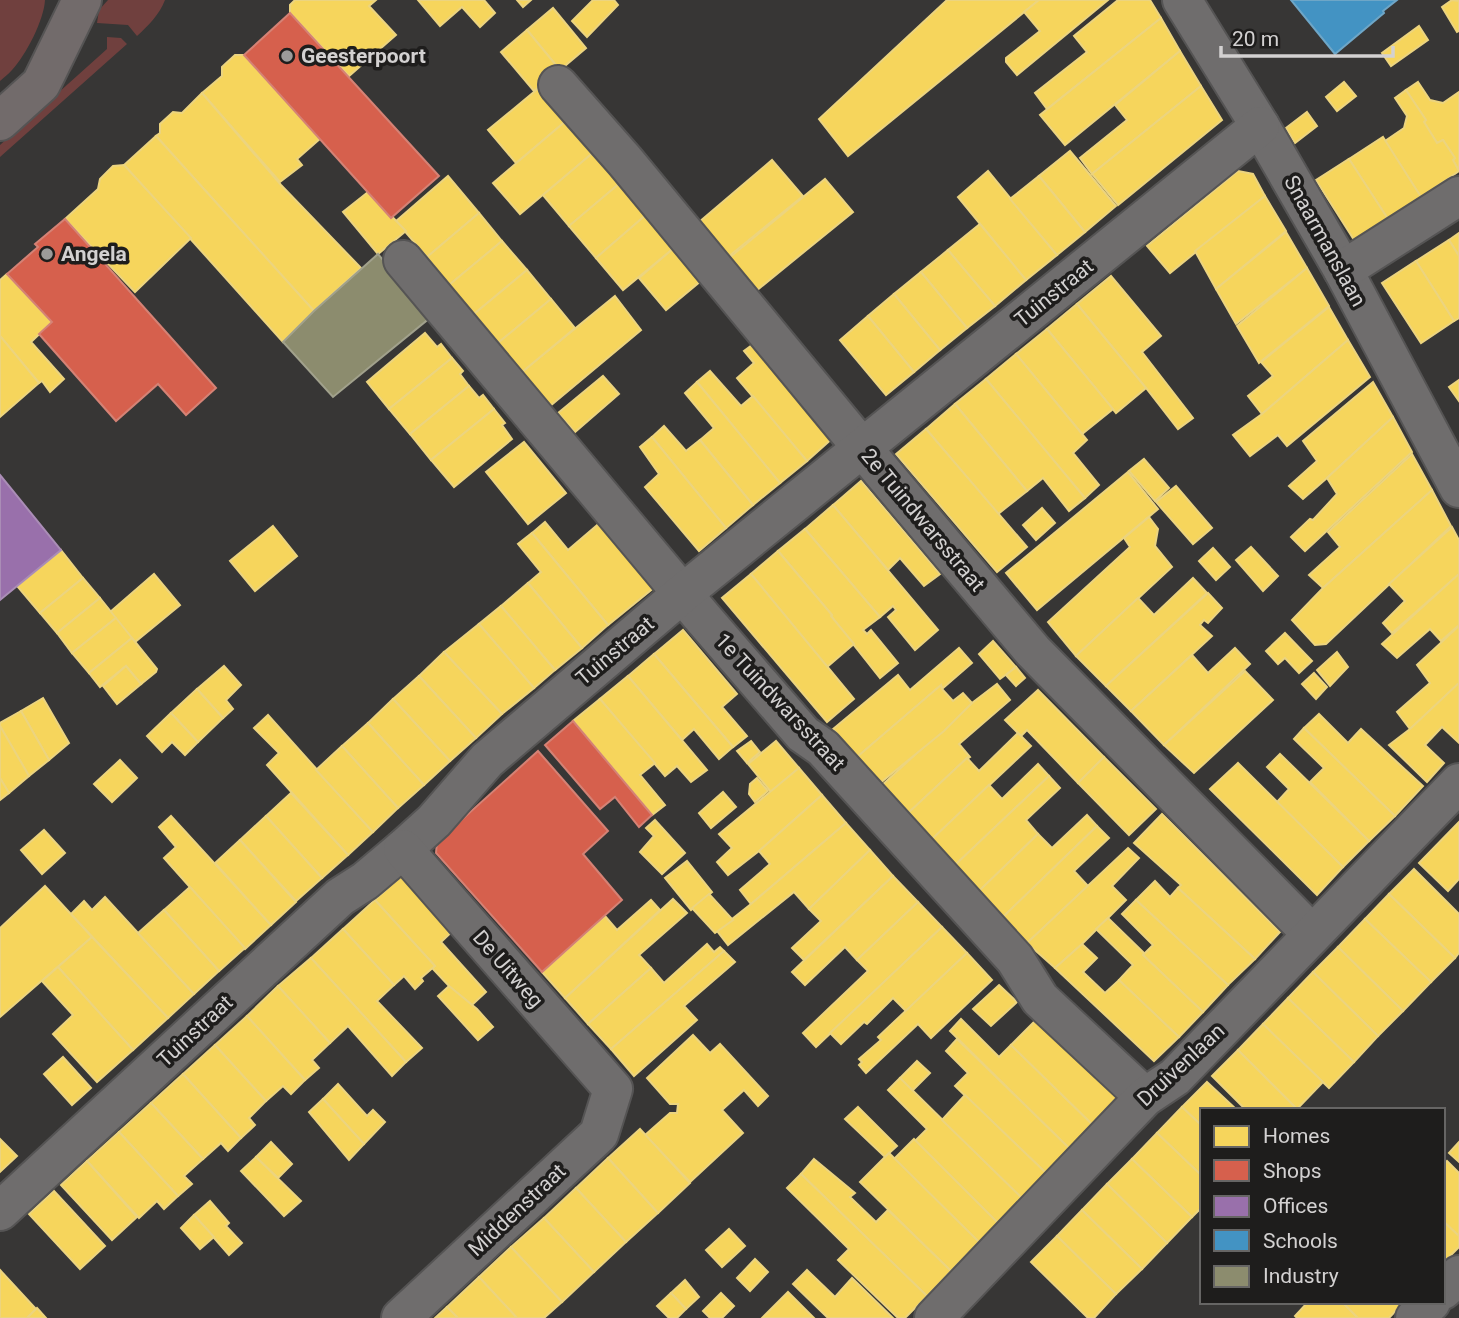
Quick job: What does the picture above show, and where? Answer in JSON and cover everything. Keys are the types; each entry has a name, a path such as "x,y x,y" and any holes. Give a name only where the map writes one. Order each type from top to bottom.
{"main road":[{"path":"0,121 41,84 82,0"}],"street":[{"name":"Snaarmanslaan","path":"1182,0 1260,125 1343,270 1446,434 1459,488"},
{"name":"2e Tuindwarsstraat","path":"558,85 625,161 1032,651 1312,934"},
{"name":"Tuinstraat","path":"0,1211 340,897 366,881 434,821 487,760 683,593 1260,125"},
{"path":"1343,270 1459,196"},
{"name":"1e Tuindwarsstraat","path":"403,260 803,734 823,748 1015,959 1040,999 1145,1097"},
{"name":"Druivenlaan","path":"934,1318 1145,1097 1175,1077 1459,783"},
{"name":"De Uitweg","path":"403,849 613,1089"},
{"name":"Middenstraat","path":"401,1318 598,1134 613,1089"},
{"path":"1445,1288 1459,1275"},
{"path":"1415,1318 1429,1304"}],"shaded area":[{"path":"0,0 45,0 38,27 28,47 17,64 0,81"},
{"path":"108,0 165,0 153,20 137,36 128,25 97,23 99,10"},
{"path":"107,37 121,38 127,44 0,157 0,145 107,49"}],"building: Homes":[{"path":"295,0 376,0 369,6 396,35 349,76 290,13 290,5"},
{"path":"418,0 484,0 495,13 480,27 462,7 440,26"},
{"path":"517,0 531,0 523,7"},
{"path":"593,0 614,0 618,5 587,37 572,21"},
{"path":"947,0 1039,0 848,156 819,119"},
{"path":"1039,0 1108,0 1017,75 1006,62 1006,58 1040,31 1024,12"},
{"path":"1118,0 1150,0 1161,18 1047,109 1035,93 1087,52 1074,36"},
{"path":"1452,0 1459,1 1457,32 1442,7"},
{"path":"553,8 586,48 560,70 527,30"},
{"path":"1161,18 1180,51 1065,145 1040,115"},
{"path":"1419,26 1428,40 1391,66 1382,53"},
{"path":"527,30 560,70 534,91 501,52"},
{"path":"1180,51 1201,86 1092,174 1080,158 1127,120 1115,105"},
{"path":"235,55 244,55 321,138 297,159 302,165 280,182 202,93 222,76 222,67"},
{"path":"1344,82 1356,96 1337,111 1326,97"},
{"path":"1418,82 1430,100 1443,103 1459,92 1459,171 1453,160 1455,158 1443,140 1437,143 1424,122 1426,120 1406,90"},
{"path":"1201,86 1222,120 1118,205 1092,174"},
{"path":"540,87 567,120 516,163 488,130"},
{"path":"1406,90 1426,120 1424,122 1437,143 1443,140 1455,158 1453,160 1459,171 1421,197 1385,141 1404,128 1407,116 1395,98"},
{"path":"202,93 281,185 361,268 314,311 156,136 160,133 160,124 173,112 182,113"},
{"path":"1307,112 1317,126 1295,143 1286,128"},
{"path":"567,120 595,151 520,214 493,183"},
{"path":"156,136 314,311 283,342 124,165"},
{"path":"1383,137 1421,197 1388,219 1349,159"},
{"path":"595,151 620,183 569,226 543,195"},
{"path":"1070,151 1116,206 1085,232 1039,176"},
{"path":"1349,159 1388,219 1354,240 1316,180"},
{"path":"772,160 803,196 728,257 699,222"},
{"path":"124,165 191,238 135,292 65,219 98,189 100,179 113,166"},
{"path":"988,171 1057,255 1026,280 958,197"},
{"path":"1238,171 1253,174 1265,196 1170,273 1147,246"},
{"path":"448,176 479,213 427,257 396,221"},
{"path":"1039,176 1085,232 1057,255 1010,199"},
{"path":"825,179 853,212 756,291 729,258"},
{"path":"620,183 647,214 596,258 569,226"},
{"path":"368,192 406,231 378,254 343,212"},
{"path":"1265,196 1286,231 1216,289 1195,251"},
{"path":"479,213 502,241 449,285 427,257"},
{"path":"647,214 675,247 623,290 596,258"},
{"path":"980,224 1026,280 995,306 948,250"},
{"path":"1286,232 1307,268 1236,324 1216,289"},
{"path":"1459,233 1459,256 1449,240"},
{"path":"1449,240 1459,256 1459,318 1454,321 1416,261"},
{"path":"502,241 527,270 474,314 449,285"},
{"path":"675,247 702,280 666,310 639,278"},
{"path":"948,250 995,306 967,328 921,272"},
{"path":"1416,261 1454,321 1421,343 1382,283"},
{"path":"1307,268 1329,306 1259,363 1237,326"},
{"path":"527,270 551,299 498,343 474,314"},
{"path":"921,272 967,328 940,350 894,294"},
{"path":"7,274 52,322 31,342 64,379 50,392 42,381 39,383 0,336 0,280"},
{"path":"1111,276 1161,336 1142,352 1193,418 1178,429 1077,304"},
{"path":"894,294 940,350 914,372 868,316"},
{"path":"615,296 641,330 550,406 522,372"},
{"path":"551,299 575,328 522,372 498,343"},
{"path":"1077,304 1146,388 1116,413 1047,329"},
{"path":"1329,307 1348,340 1262,414 1248,396 1273,376 1261,362"},
{"path":"868,316 914,372 886,395 840,340"},
{"path":"1047,329 1113,409 1082,434 1016,354"},
{"path":"425,333 437,347 441,344 452,358 389,409 367,382"},
{"path":"0,336 39,383 0,417"},
{"path":"1348,340 1370,377 1287,446 1278,435 1250,456 1233,435 1262,414"},
{"path":"756,342 834,437 807,461 737,378 754,363 744,351"},
{"path":"1016,354 1087,440 1073,453 1099,485 1085,498 986,379"},
{"path":"452,358 463,371 460,374 469,386 410,434 389,409"},
{"path":"710,371 741,406 753,396 807,461 780,483 697,382"},
{"path":"603,376 619,394 575,432 558,413"},
{"path":"986,379 1085,498 1069,511 1043,478 1027,491 955,404"},
{"path":"1459,380 1459,401 1449,387"},
{"path":"697,382 780,483 753,505 700,440 714,428 685,393"},
{"path":"1373,382 1393,417 1303,499 1289,486 1317,461 1303,441"},
{"path":"469,386 479,398 483,395 494,409 431,460 410,434"},
{"path":"955,404 1027,491 998,514 926,429"},
{"path":"494,409 505,423 502,425 512,439 454,487 431,460"},
{"path":"1393,417 1412,452 1305,551 1291,537 1310,519 1313,520 1337,494 1327,478"},
{"path":"664,426 686,451 700,440 753,505 726,528 652,437"},
{"path":"926,429 1027,547 997,572 896,454"},
{"path":"652,437 726,528 699,551 645,487 659,474 640,447"},
{"path":"524,442 566,493 528,524 486,472"},
{"path":"1412,454 1432,490 1323,588 1309,575 1340,547 1328,532"},
{"path":"1144,459 1169,488 1155,501 1129,471"},
{"path":"1128,472 1158,509 1037,610 1006,573"},
{"path":"861,481 940,574 924,586 900,558 888,570 833,505"},
{"path":"1176,486 1212,528 1193,544 1156,502"},
{"path":"1432,490 1451,526 1326,644 1315,645 1292,620 1323,588"},
{"path":"833,505 938,630 915,650 888,617 896,610 893,606 880,617 805,529"},
{"path":"1042,508 1055,523 1036,540 1023,525"},
{"path":"1149,517 1158,529 1155,546 1172,567 1076,656 1048,622 1130,547 1124,538"},
{"path":"602,521 656,586 608,625 532,533 545,522 568,550"},
{"path":"273,526 297,556 255,591 230,561"},
{"path":"1452,527 1459,540 1459,574 1392,633 1383,623 1405,601 1389,584"},
{"path":"805,529 880,617 863,630 867,634 871,630 898,663 880,678 778,551"},
{"path":"532,533 608,625 582,648 528,583 541,572 518,544"},
{"path":"1251,547 1278,576 1263,591 1236,560"},
{"path":"1213,548 1230,567 1216,580 1199,561"},
{"path":"61,550 83,578 40,613 17,586"},
{"path":"778,551 854,644 827,667 751,574"},
{"path":"154,574 180,605 135,642 110,612"},
{"path":"751,574 854,699 827,722 722,598"},
{"path":"1459,574 1459,625 1441,641 1430,629 1397,658 1382,644"},
{"path":"83,578 100,598 57,633 40,613"},
{"path":"1193,578 1207,593 1106,686 1076,656 1138,598 1154,615"},
{"path":"528,583 582,648 555,670 501,606"},
{"path":"1208,593 1222,608 1208,623 1204,620 1200,625 1212,636 1131,711 1106,686"},
{"path":"100,598 116,618 72,653 57,633"},
{"path":"501,606 555,670 534,688 479,624"},
{"path":"116,618 132,638 89,673 72,653"},
{"path":"479,624 534,688 502,714 444,652"},
{"path":"1459,626 1459,683 1410,729 1397,712 1430,683 1417,665"},
{"path":"683,630 737,694 722,707 747,736 733,747 654,654"},
{"path":"1285,633 1312,661 1299,673 1285,658 1278,664 1266,651"},
{"path":"132,638 157,669 156,672 141,684 126,666 100,687 89,673"},
{"path":"993,641 1016,667 1000,679 979,654"},
{"path":"959,648 972,663 942,689 941,685 857,757 833,729 898,675 910,690"},
{"path":"1235,648 1250,664 1164,745 1131,711 1192,655 1208,673"},
{"path":"444,652 502,714 476,738 419,676"},
{"path":"1337,652 1348,667 1330,686 1317,670"},
{"path":"654,654 733,747 719,759 694,729 682,740 628,676"},
{"path":"126,666 141,684 117,704 103,686"},
{"path":"224,666 241,685 226,700 233,709 223,718 197,689"},
{"path":"1016,667 1025,678 1016,686 1006,675"},
{"path":"1245,671 1273,700 1194,773 1164,745"},
{"path":"1314,673 1327,687 1316,699 1302,684"},
{"path":"419,676 476,738 450,761 393,699"},
{"path":"628,676 707,770 691,782 677,766 665,776 600,699"},
{"path":"1459,683 1459,743 1442,727 1425,745 1444,763 1427,782 1389,745"},
{"path":"997,684 1010,700 959,744 970,757 906,815 882,785 972,703"},
{"path":"941,685 953,701 963,693 972,703 944,731 879,784 857,757"},
{"path":"197,689 223,718 198,742 171,713"},
{"path":"1038,690 1104,757 1078,783 1027,730 1021,736 1005,720"},
{"path":"43,698 69,743 49,760 21,711"},
{"path":"393,699 450,761 424,785 368,723"},
{"path":"600,699 655,763 640,775 665,805 652,815 573,721"},
{"path":"21,711 49,760 29,776 0,726 0,723"},
{"path":"171,713 198,742 185,755 172,742 162,752 147,736"},
{"path":"1319,714 1348,743 1361,729 1423,786 1395,816 1304,728"},
{"path":"268,715 373,832 348,855 267,765 279,753 254,728"},
{"path":"368,723 424,785 398,808 342,746"},
{"path":"0,726 29,776 9,793 0,778"},
{"path":"1304,728 1395,816 1369,841 1310,782 1324,768 1294,739"},
{"path":"1018,733 1031,746 930,841 906,815 967,758 979,771"},
{"path":"751,741 760,752 747,763 737,751"},
{"path":"776,741 799,768 771,792 748,764"},
{"path":"342,746 398,808 373,832 316,770"},
{"path":"1280,754 1369,841 1343,867 1277,802 1289,789 1267,767"},
{"path":"1104,757 1156,809 1129,835 1078,783"},
{"path":"120,760 137,778 112,802 94,784"},
{"path":"1238,763 1343,867 1317,895 1210,789"},
{"path":"1038,764 1049,776 954,866 930,841 989,785 1002,799"},
{"path":"799,768 822,795 728,875 717,862 732,848 719,834"},
{"path":"1049,776 1060,788 1026,820 1038,834 979,891 954,866"},
{"path":"0,778 9,793 0,800"},
{"path":"757,778 768,791 755,802 749,794 750,784"},
{"path":"723,792 736,807 711,828 699,813"},
{"path":"291,793 348,855 322,878 266,816"},
{"path":"822,795 846,823 751,904 740,890 770,864 759,851"},
{"path":"1162,814 1280,932 1255,959 1178,888 1181,885 1134,843"},
{"path":"1087,815 1097,826 1003,917 979,891 1038,834 1052,848"},
{"path":"171,816 271,925 245,949 164,858 176,847 159,827"},
{"path":"266,816 322,878 296,901 240,840"},
{"path":"655,820 685,853 662,874 640,852 654,836 646,828"},
{"path":"1459,822 1459,879 1448,891 1419,863"},
{"path":"846,823 870,850 809,909 794,892 728,945 717,931"},
{"path":"1097,826 1109,838 1074,871 1088,886 1027,943 1003,917"},
{"path":"44,830 65,853 42,874 21,850"},
{"path":"240,840 296,902 271,925 215,863"},
{"path":"1128,848 1139,858 1112,886 1126,900 1055,968 1027,943"},
{"path":"870,850 893,876 804,960 792,948 821,921 809,909"},
{"path":"687,861 712,892 691,910 665,878"},
{"path":"1414,869 1459,914 1459,953 1455,958 1389,894"},
{"path":"407,871 457,927 441,942 486,992 472,1005 432,968 435,966 375,900"},
{"path":"893,876 918,902 857,960 845,947 805,985 792,972"},
{"path":"1155,881 1170,897 1178,888 1255,959 1228,985 1136,900"},
{"path":"45,886 92,937 0,1017 0,928"},
{"path":"190,887 245,948 219,971 164,910"},
{"path":"709,894 733,920 715,933 692,908"},
{"path":"1389,894 1455,958 1431,982 1365,919"},
{"path":"105,897 194,994 168,1018 71,914 84,901 92,910"},
{"path":"673,899 687,913 639,955 651,968 588,1024 565,998"},
{"path":"375,900 435,966 421,978 423,981 415,989 404,976 394,985 343,929"},
{"path":"651,900 660,910 565,998 542,972 605,916 617,930"},
{"path":"1136,900 1228,985 1203,1012 1143,955 1153,945 1122,914"},
{"path":"918,902 942,927 816,1047 803,1033 868,971 857,960"},
{"path":"164,910 219,971 194,994 138,933"},
{"path":"1108,918 1203,1012 1179,1037 1119,980 1133,965 1096,929"},
{"path":"1365,919 1431,982 1403,1011 1338,947"},
{"path":"942,927 967,953 906,1011 893,998 867,1024 864,1022 841,1044 830,1033"},
{"path":"343,929 394,985 377,1001 422,1048 406,1062 311,958"},
{"path":"92,937 168,1018 133,1050 58,967"},
{"path":"707,944 714,952 720,947 724,951 611,1049 588,1024 651,968 664,983"},
{"path":"1082,944 1097,958 1083,972 1105,993 1119,980 1179,1037 1154,1061 1055,968"},
{"path":"1338,947 1403,1011 1378,1036 1313,972"},
{"path":"724,951 735,962 684,1006 697,1020 634,1076 611,1049"},
{"path":"967,953 992,980 931,1038 918,1024 866,1073 859,1065 862,1062 859,1059 881,1040 878,1037"},
{"path":"311,958 406,1062 392,1076 348,1026 330,1043 278,986"},
{"path":"58,967 133,1050 97,1082 53,1034 73,1015 42,981"},
{"path":"1313,972 1378,1036 1354,1062 1288,998"},
{"path":"999,985 1017,1002 991,1026 973,1009"},
{"path":"278,986 330,1043 312,1060 319,1068 305,1080 247,1016"},
{"path":"449,986 477,1009 493,1027 478,1040 438,996"},
{"path":"1288,998 1354,1062 1329,1088 1263,1024"},
{"path":"247,1016 305,1080 291,1094 283,1086 266,1101 215,1045"},
{"path":"961,1019 999,1057 1011,1045 1093,1125 1070,1149 950,1031"},
{"path":"1036,1020 1120,1098 1093,1125 1011,1045"},
{"path":"1263,1024 1323,1082 1296,1108 1238,1050"},
{"path":"693,1035 710,1053 720,1044 768,1096 758,1106 744,1090 722,1110 743,1133 690,1182 645,1135 670,1113 677,1113 678,1104 670,1104 647,1078"},
{"path":"957,1039 1070,1149 1046,1173 955,1086 968,1073 946,1051"},
{"path":"215,1045 266,1101 249,1118 255,1125 241,1138 183,1074"},
{"path":"1238,1050 1296,1108 1244,1108 1212,1076"},
{"path":"63,1057 91,1088 72,1105 44,1074"},
{"path":"917,1061 930,1073 912,1091 900,1078"},
{"path":"183,1074 241,1138 228,1151 221,1143 203,1159 151,1103"},
{"path":"900,1078 1022,1198 998,1223 915,1141 927,1129 888,1090"},
{"path":"1207,1082 1235,1108 1200,1108 1200,1124 1182,1107"},
{"path":"338,1084 367,1116 373,1110 385,1122 364,1144 323,1099"},
{"path":"965,1095 1046,1173 1022,1198 942,1120"},
{"path":"323,1099 364,1144 349,1160 309,1112"},
{"path":"151,1103 203,1159 184,1176 192,1184 178,1196 119,1132"},
{"path":"858,1107 897,1146 885,1157 845,1119"},
{"path":"1182,1107 1200,1124 1200,1174 1157,1133"},
{"path":"640,1129 690,1183 658,1213 608,1158"},
{"path":"119,1132 178,1196 164,1209 157,1201 139,1218 87,1161"},
{"path":"1157,1133 1200,1174 1200,1209 1192,1217 1132,1159"},
{"path":"0,1139 17,1156 0,1172"},
{"path":"914,1139 998,1223 979,1242 894,1159"},
{"path":"271,1142 292,1164 278,1178 256,1157"},
{"path":"1459,1142 1459,1162 1449,1153"},
{"path":"889,1153 979,1242 951,1271 860,1182"},
{"path":"256,1157 301,1201 284,1216 241,1171"},
{"path":"608,1158 658,1213 626,1242 576,1188"},
{"path":"814,1159 855,1193 850,1197 876,1222 888,1210 951,1271 927,1296 801,1174"},
{"path":"1132,1159 1192,1217 1167,1243 1107,1184"},
{"path":"87,1161 137,1217 112,1240 61,1185"},
{"path":"1447,1161 1459,1173 1459,1236 1445,1223"},
{"path":"801,1174 927,1296 905,1318 898,1318 838,1260 849,1249 787,1188"},
{"path":"1107,1184 1167,1243 1142,1269 1082,1210"},
{"path":"576,1188 626,1242 594,1272 544,1218"},
{"path":"54,1191 105,1246 80,1269 29,1214"},
{"path":"210,1201 229,1223 226,1226 242,1243 229,1255 194,1215"},
{"path":"1082,1210 1142,1269 1116,1294 1057,1236"},
{"path":"194,1215 214,1237 200,1249 181,1228"},
{"path":"544,1218 594,1272 562,1302 511,1247"},
{"path":"1445,1223 1459,1236 1459,1247 1445,1261"},
{"path":"729,1229 745,1246 722,1267 706,1250"},
{"path":"1057,1236 1116,1294 1094,1318 1088,1318 1031,1262"},
{"path":"511,1247 562,1302 544,1318 517,1318 479,1277"},
{"path":"755,1259 768,1272 750,1291 737,1278"},
{"path":"0,1270 36,1309 27,1318 0,1318"},
{"path":"807,1270 835,1297 852,1278 893,1318 828,1318 793,1284"},
{"path":"479,1277 517,1318 458,1318 447,1307"},
{"path":"685,1280 699,1297 686,1309 671,1293"},
{"path":"788,1292 814,1318 762,1318"},
{"path":"671,1293 686,1309 677,1318 669,1318 657,1306"},
{"path":"721,1293 734,1306 722,1318 710,1318 703,1311"},
{"path":"1306,1304 1344,1304 1358,1318 1297,1318 1295,1316"},
{"path":"1344,1304 1402,1304 1389,1318 1358,1318"},
{"path":"447,1307 458,1318 435,1318"},
{"path":"37,1308 46,1318 27,1318"}],"building: Shops":[{"path":"290,13 439,176 391,218 244,55"},
{"path":"65,219 216,388 186,415 158,384 116,421 39,334 52,322 7,274 38,247 35,244"},
{"path":"573,721 652,815 639,827 615,797 600,809 545,745"},
{"path":"538,751 608,831 583,854 622,900 542,972 436,853 437,842"}],"building: Offices":[{"path":"0,475 61,550 0,600"}],"building: Schools":[{"path":"1291,0 1397,0 1335,54"}],"building: Industry":[{"path":"378,254 431,317 333,397 283,342"}],"place":[{"name":"Geesterpoort","path":"287,56"},
{"name":"Angela","path":"47,254"}]}
